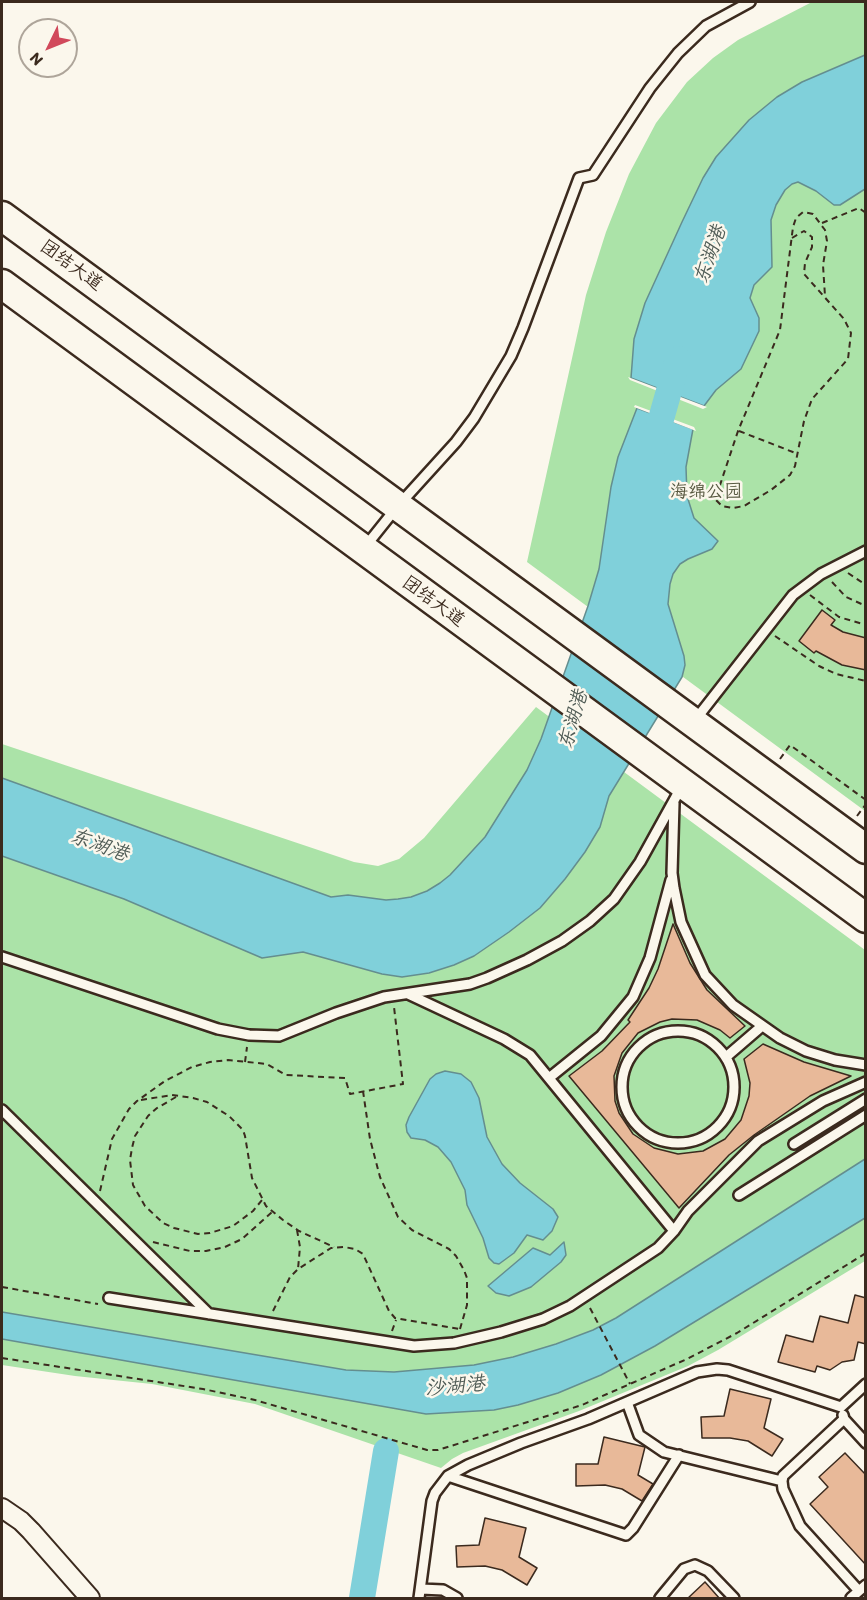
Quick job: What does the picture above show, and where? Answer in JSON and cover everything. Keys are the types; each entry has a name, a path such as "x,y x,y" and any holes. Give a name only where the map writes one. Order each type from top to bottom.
{"main road":[{"name":"团结大道","path":"2,216 866,849"},
{"name":"团结大道","path":"2,284 550,686 647,759 678,792 866,918"}],"street":[{"path":"2,1508 31,1531 90,1599"}],"lane":[{"path":"362,550 397,507 456,442 474,418 511,356 579,178 593,175 650,88 678,53 706,26 750,2"},
{"path":"688,720 801,588 838,564 866,551"},
{"path":"549,1078 601,1036 633,997 650,958 672,873 678,792"},
{"path":"2,957 218,1029 249,1035 279,1036 336,1013 393,995 470,984 554,946 590,921 614,899 640,862 678,792"},
{"path":"672,873 681,922 705,975 733,1005 762,1026 806,1051 836,1060 866,1065"},
{"path":"406,993 518,1046 530,1055 674,1231"},
{"path":"726,1057 762,1026"},
{"path":"671,1031 692,1033 711,1041 726,1057 733,1077 733,1098 725,1118 711,1133 691,1142 670,1142 641,1129 628,1112 622,1091 625,1070 634,1052 651,1038 671,1031"},
{"path":"109,1298 393,1344 422,1346 455,1343 526,1325 570,1306 658,1248 674,1231 688,1210 758,1142 823,1101 866,1082"},
{"path":"794,1144 866,1099"},
{"path":"2,1110 209,1314"},
{"path":"739,1196 866,1115"},
{"path":"457,1599 444,1590 420,1594 432,1502 435,1493 448,1476 480,1459 588,1419 697,1372 717,1369 728,1370 841,1407"},
{"path":"841,1407 866,1384"},
{"path":"627,1402 639,1435 664,1452 782,1481"},
{"path":"841,1407 844,1419 866,1443"},
{"path":"844,1419 783,1476 782,1481 783,1489 800,1526 862,1588 851,1599"},
{"path":"448,1476 626,1535 679,1455"},
{"path":"660,1599 684,1569 695,1565 708,1571 734,1599"}],"path":[{"path":"822,224 859,208 866,213"},
{"path":"792,238 804,231 812,237 812,248 805,263 804,274 844,319 851,333 848,359 812,399 804,421 795,466 790,475 771,490 744,506 725,507 718,503 716,497 738,431 780,330 794,222 800,214 806,212 813,214 825,230 827,241 823,265 825,296"},
{"path":"738,431 798,454"},
{"path":"838,564 866,585"},
{"path":"824,572 839,591 866,606"},
{"path":"801,588 839,616 866,625"},
{"path":"766,628 819,666 836,674 866,681"},
{"path":"778,761 790,745 866,802 856,818"},
{"path":"100,1191 112,1139 125,1115 137,1101 165,1081 192,1067 218,1061 270,1065 286,1075 345,1078 350,1094 403,1084 393,995"},
{"path":"245,1062 249,1035"},
{"path":"363,1091 370,1139 380,1177 398,1217 412,1230 448,1249 456,1256 467,1278 466,1305 455,1343"},
{"path":"137,1101 179,1095 207,1102 229,1116 243,1130 252,1178 262,1200 272,1212 297,1230 334,1247 355,1249 363,1254 389,1311 395,1318 460,1329"},
{"path":"179,1095 148,1116 135,1136 130,1160 131,1173 133,1185 145,1206 163,1223 174,1228 192,1233 210,1233 233,1226 253,1211 262,1200"},
{"path":"128,1234 180,1249 214,1250 242,1239 272,1212"},
{"path":"297,1230 300,1247 298,1269"},
{"path":"267,1323 285,1286 298,1269 334,1247"},
{"path":"2,1358 203,1389 255,1400 427,1450 438,1450 582,1405 687,1359 737,1333 866,1253"},
{"path":"2,1287 108,1306 109,1298"},
{"path":"595,1316 630,1384"}],"green space":[{"name":"海绵公园","path":"812,2 865,2 865,811 527,562 586,295 606,232 629,174 656,123 687,82 713,58 738,40"},
{"path":"536,707 865,950 865,1261 688,1366 579,1411 463,1453 441,1468 255,1404 152,1384 2,1365 2,744 354,862 378,866 399,859 424,838"}],"water":[{"path":"865,55 865,189 840,205 834,205 816,191 798,182 785,190 776,205 771,220 772,267 754,285 750,298 759,318 759,331 741,369 716,390 704,406 631,378 634,339 645,303 703,178 716,157 749,120 777,97 802,82"},
{"path":"637,408 693,429 686,467 687,496 694,518 718,541 712,549 680,564 670,584 668,604 684,656 685,665 682,677 609,796 600,827 585,852 540,908 509,932 474,956 454,965 429,973 402,977 382,974 303,952 262,958 124,899 2,856 2,778 331,897 348,895 386,900 398,899 427,891 440,883 485,837 527,770 541,739 599,569 611,487 618,457"},
{"path":"445,1071 461,1074 471,1082 479,1098 487,1137 502,1164 520,1183 553,1209 558,1217 552,1231 543,1240 527,1235 514,1253 499,1264 489,1258 483,1238 467,1205 465,1190 451,1162 438,1147 425,1140 411,1138 407,1132 406,1125 409,1117 430,1079"},
{"name":"沙湖港","path":"865,1159 865,1218 655,1346 601,1375 558,1393 518,1405 494,1410 426,1414 2,1339 2,1312 346,1370 394,1372 474,1365 513,1357 593,1330 616,1318"},
{"path":"564,1242 566,1255 561,1262 531,1287 509,1296 496,1293 488,1286 533,1248 550,1255"}],"pier":[{"path":"628,377 707,407 703,409 630,380"},
{"path":"635,405 694,427 696,431 634,407"}],"building":[{"path":"822,610 835,620 831,625 843,632 866,638 866,670 842,665 816,651 814,653 799,641"},
{"path":"673,924 690,963 707,990 745,1026 730,1038 720,1030 697,1020 672,1019 638,1033 622,1053 614,1076 615,1101 619,1113 633,1134 654,1148 678,1154 703,1151 725,1139 741,1120 749,1096 750,1083 744,1059 763,1044 804,1062 851,1076 810,1096 754,1135 729,1155 679,1208 569,1076 602,1051 630,1022 628,1020 649,988 658,969"},
{"path":"855,1295 866,1298 866,1344 858,1342 854,1360 842,1362 830,1370 817,1366 815,1372 778,1362 786,1335 813,1342 820,1316 848,1323"},
{"path":"730,1389 771,1399 764,1428 783,1439 772,1456 748,1441 730,1438 702,1438 701,1417 724,1416"},
{"path":"604,1437 645,1447 638,1475 653,1484 642,1501 622,1489 605,1485 576,1486 576,1464 598,1464"},
{"path":"845,1453 866,1475 866,1565 810,1504 828,1487 819,1477"},
{"path":"485,1518 526,1528 519,1557 537,1568 527,1585 502,1570 485,1566 457,1567 456,1546 479,1545"},
{"path":"705,1582 720,1599 687,1599"}],"waterway":[{"name":"东湖港","path":"652,451 678,359"},
{"path":"362,1598 386,1451"}]}
